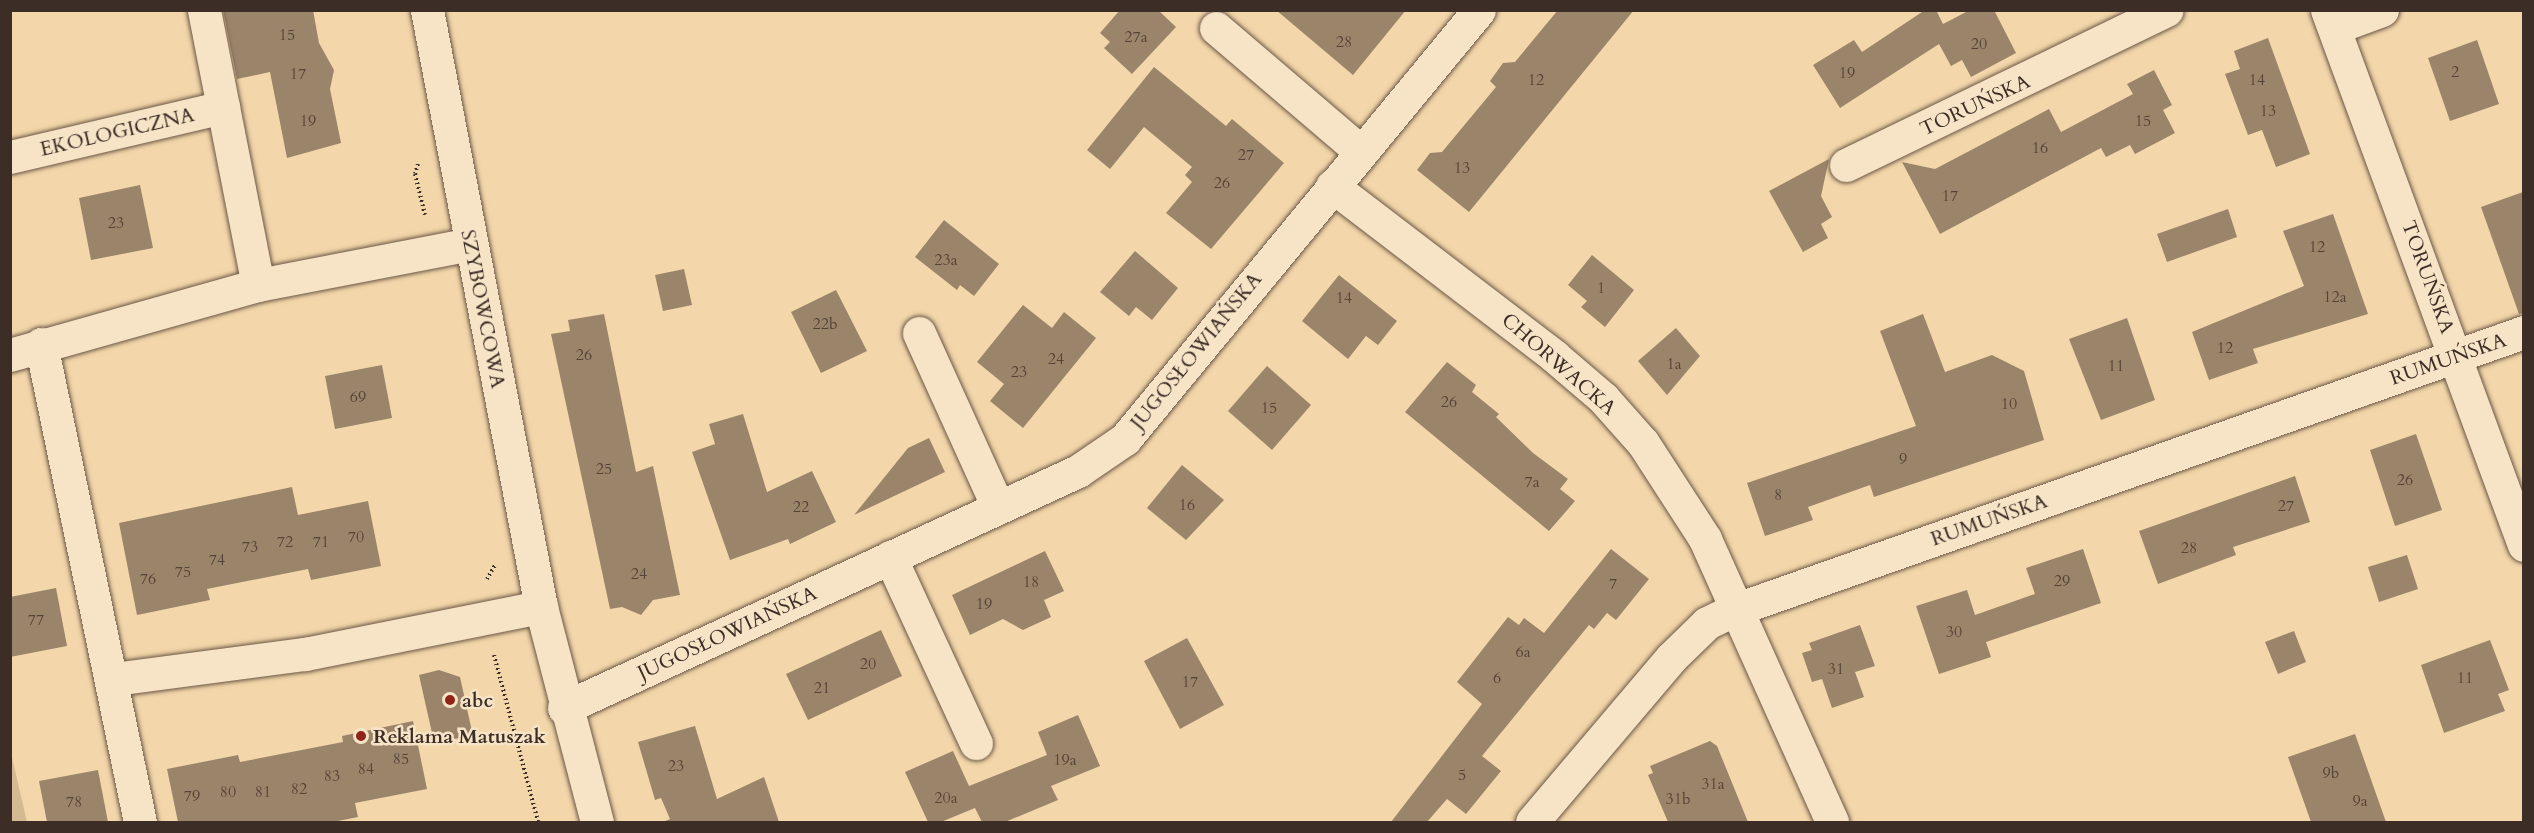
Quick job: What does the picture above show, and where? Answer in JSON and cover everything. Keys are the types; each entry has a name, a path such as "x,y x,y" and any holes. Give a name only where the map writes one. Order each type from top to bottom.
{"street":[{"path":"204,10 258,285"},
{"name":"SZYBOWCOWA","path":"427,10 541,607 564,708 597,822"},
{"name":"JUGOSŁOWIAŃSKA","path":"564,708 1078,471 1125,439 1479,10"},
{"name":"TORUŃSKA","path":"1846,165 2166,10"},
{"path":"2331,19 2382,10"},
{"name":"TORUŃSKA","path":"2331,19 2456,356 2523,545"},
{"path":"1216,28 1361,152"},
{"name":"EKOLOGICZNA","path":"10,157 223,107"},
{"name":"CHORWACKA","path":"1332,186 1603,398 1675,487 1705,539 1734,610 1832,822"},
{"path":"10,355 41,344 258,285 470,244"},
{"name":"RUMUŃSKA","path":"1532,822 1671,658 1707,623 1734,610 2523,332"},
{"path":"919,333 998,507"},
{"path":"41,344 114,679 140,822"},
{"path":"890,557 976,743"},
{"path":"114,679 306,654 541,607"}],"shaded area":[{"path":"11,753 27,822 11,822"}],"building":[{"path":"223,10 313,10 319,43 334,70 330,89 341,143 287,158 270,72 237,79"},
{"path":"1120,10 1158,10 1176,27 1132,74 1104,48 1110,42 1100,33"},
{"path":"1276,10 1406,10 1353,75"},
{"path":"1558,10 1634,10 1469,212 1417,170 1430,153 1442,152 1496,87 1490,81 1503,63 1515,62"},
{"path":"1925,10 1936,10 1943,24 1970,10 1994,10 2016,53 1971,77 1962,60 1951,66 1939,44 1840,108 1813,65 1854,40 1862,52"},
{"path":"2268,38 2310,154 2276,167 2262,130 2248,135 2225,74 2240,69 2234,51"},
{"path":"2477,40 2499,104 2450,121 2428,58"},
{"path":"1154,67 1226,126 1232,119 1284,163 1211,249 1166,213 1192,182 1185,175 1192,167 1144,127 1110,169 1087,150"},
{"path":"2154,70 2172,105 2163,110 2175,133 2135,154 2130,145 2106,157 2101,148 1940,234 1902,162 1935,169 2049,109 2061,132 2133,94 2127,84"},
{"path":"1829,159 1821,196 1832,217 1821,224 1828,238 1803,252 1769,191"},
{"path":"140,185 153,248 91,260 79,198"},
{"path":"2523,192 2523,313 2519,314 2481,207"},
{"path":"2228,209 2237,237 2167,262 2157,234"},
{"path":"2333,214 2368,314 2253,349 2258,363 2209,380 2192,332 2304,286 2283,231"},
{"path":"944,220 999,264 974,296 960,285 957,290 915,257"},
{"path":"1135,251 1178,288 1152,320 1136,307 1129,316 1100,292"},
{"path":"1592,255 1634,290 1605,327 1581,307 1587,301 1568,285"},
{"path":"684,269 692,305 663,311 655,275"},
{"path":"1339,275 1397,321 1378,345 1366,336 1348,359 1302,321"},
{"path":"836,290 867,351 821,373 791,312"},
{"path":"1023,305 1052,328 1064,312 1096,338 1023,428 990,401 1004,384 977,362"},
{"path":"604,314 636,472 653,466 680,595 653,600 641,615 622,607 610,609 551,334 570,331 568,320"},
{"path":"1923,314 1945,372 1992,355 2024,371 2044,440 1874,497 1870,485 1808,507 1813,520 1765,536 1747,483 1916,426 1880,331"},
{"path":"2127,318 2155,400 2101,420 2069,339"},
{"path":"1676,328 1700,356 1667,395 1638,361"},
{"path":"1447,362 1476,385 1472,392 1499,414 1496,417 1533,453 1568,479 1560,489 1575,501 1549,531 1405,412"},
{"path":"382,365 392,418 335,429 325,376"},
{"path":"1267,366 1311,405 1272,450 1228,411"},
{"path":"743,414 767,492 812,471 836,522 790,544 788,539 730,560 692,452 715,444 709,424"},
{"path":"2416,434 2442,510 2395,526 2370,450"},
{"path":"929,438 945,472 854,515 908,448"},
{"path":"1182,465 1224,500 1186,540 1147,508"},
{"path":"2295,476 2310,522 2233,547 2236,555 2158,584 2139,531"},
{"path":"292,487 298,515 368,501 381,566 311,580 308,569 207,589 210,600 137,615 119,523"},
{"path":"1611,549 1649,579 1616,620 1607,613 1594,629 1589,625 1482,756 1501,771 1466,814 1447,799 1427,822 1391,822 1482,704 1457,682 1508,617 1519,625 1524,618 1544,633"},
{"path":"2083,549 2101,603 1986,642 1991,657 1939,674 1916,606 1967,590 1975,615 2035,594 2026,568"},
{"path":"1045,551 1064,591 1044,600 1051,617 1023,630 1003,619 970,635 952,595"},
{"path":"2407,555 2418,589 2379,602 2368,567"},
{"path":"56,588 67,646 10,657 10,597"},
{"path":"1860,625 1875,666 1855,672 1864,697 1832,708 1822,679 1812,682 1802,653 1812,650 1809,643"},
{"path":"881,630 902,676 808,720 786,674"},
{"path":"2294,631 2306,662 2278,674 2265,642"},
{"path":"1187,638 1224,705 1180,729 1144,661"},
{"path":"2490,640 2509,690 2498,694 2505,711 2444,733 2421,665"},
{"path":"439,670 460,677 473,736 434,742 419,675"},
{"path":"1078,715 1100,766 1051,786 1058,800 1005,822 982,822 975,808 941,822 928,822 905,772 953,751 969,786 1047,755 1038,732"},
{"path":"413,721 427,789 355,803 358,817 333,822 178,822 167,769 238,755 240,762 343,742 342,736"},
{"path":"695,726 717,799 764,777 779,822 663,822 670,819 661,798 655,800 638,742"},
{"path":"2355,734 2386,822 2311,822 2288,757"},
{"path":"1710,741 1717,746 1748,822 1668,822 1648,775 1653,773 1650,766"},
{"path":"98,770 108,822 47,822 39,781"}],"place":[{"name":"abc","path":"450,700"},
{"name":"Reklama Matuszak","path":"361,736"}]}
